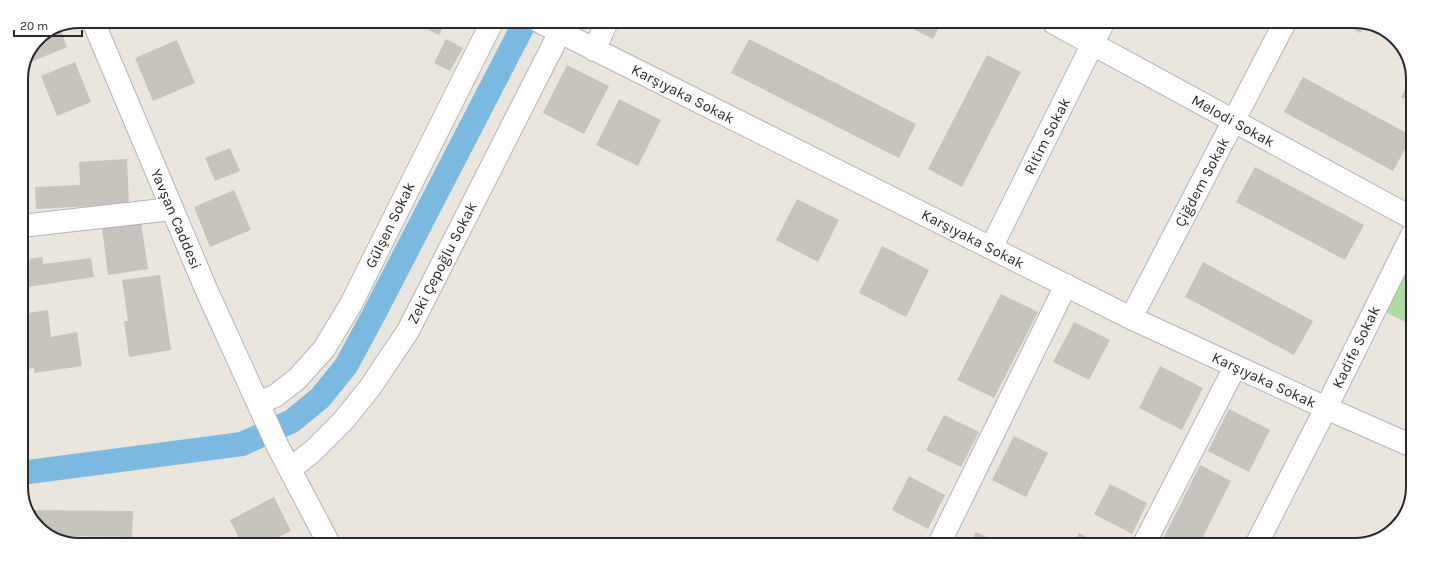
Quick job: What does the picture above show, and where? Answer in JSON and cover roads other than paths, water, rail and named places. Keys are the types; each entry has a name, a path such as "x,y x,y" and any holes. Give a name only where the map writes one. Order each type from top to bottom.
{"street":[{"name":"Yavşan Caddesi","path":"96,28 206,289 260,409 277,445 326,538"},
{"name":"Gülşen Sokak","path":"260,409 297,379 324,349 351,304 489,28"},
{"name":"Zeki Çepoğlu Sokak","path":"290,469 313,451 343,421 369,389 408,331 547,28"},
{"name":"Karşıyaka Sokak","path":"552,28 1131,318 1235,367 1406,443"},
{"path":"594,50 604,28"},
{"name":"Melodi Sokak","path":"1063,28 1406,215"},
{"name":"Ritim Sokak","path":"991,248 1101,28"},
{"name":"Çiğdem Sokak","path":"1131,318 1282,28"},
{"path":"28,225 172,209"},
{"name":"Kadife Sokak","path":"1260,538 1406,247"},
{"path":"941,538 1066,285"},
{"path":"1147,538 1235,367"}],"waterway":[{"path":"28,472 242,444 292,421 320,398 346,366 522,28"}]}
